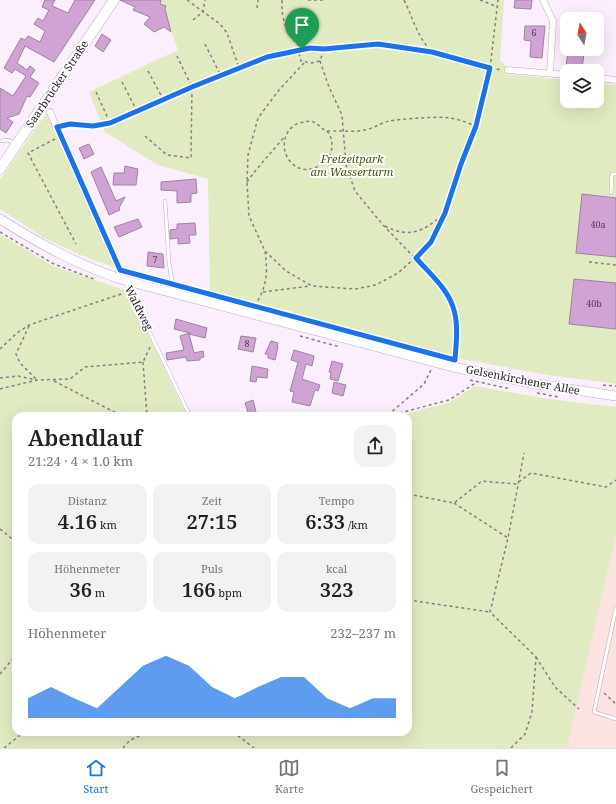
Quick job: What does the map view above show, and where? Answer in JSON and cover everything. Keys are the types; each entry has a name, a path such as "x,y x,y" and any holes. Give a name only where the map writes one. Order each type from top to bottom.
{"main road":[{"name":"Saarbrücker Straße","path":"0,168 114,0"},
{"name":"Gelsenkirchener Allee","path":"0,219 40,244 78,264 124,280 453,367 530,383 616,396"}],"street":[{"path":"543,0 553,21 550,73"},
{"path":"508,70 560,74"},
{"path":"604,79 616,80"},
{"name":"Waldweg","path":"50,112 124,280"}],"lane":[{"path":"57,127 70,124 93,126 102,125"},
{"path":"0,141 8,140 16,145"},
{"path":"611,192 612,174 616,174"},
{"path":"165,201 169,263 174,294"},
{"name":"Waldweg","path":"124,280 131,290 188,412"},
{"path":"616,608 594,712 616,719"}],"path":[{"path":"187,0 220,24 228,34 239,68"},
{"path":"193,20 203,12 205,0"},
{"path":"257,8 258,0"},
{"path":"282,0 286,31 302,49"},
{"path":"308,0 326,0"},
{"path":"404,0 415,30 422,42 432,52"},
{"path":"480,0 498,7"},
{"path":"263,292 312,286 355,289 376,285 398,273 416,258 431,242 445,213 461,164 476,126 490,68 498,0"},
{"path":"205,44 220,75"},
{"path":"102,125 110,123 220,75 267,57 302,49 324,49 378,44 432,52 490,68 508,70"},
{"path":"302,49 299,54 301,61 304,63"},
{"path":"324,49 320,61 329,87 342,114 346,165 355,192 383,225 416,258 442,288 454,308 456,328 455,360"},
{"path":"145,136 167,155 191,158 192,87 177,56"},
{"path":"262,308 255,306 263,292 267,277 265,251 249,216 247,182 248,156 258,118 275,94 304,63 320,61"},
{"path":"148,71 163,99"},
{"path":"122,82 137,111"},
{"path":"96,92 110,123"},
{"path":"327,131 362,131 389,121 450,118 476,126"},
{"path":"247,182 261,163 271,155 274,147 287,134 299,123 307,121 318,123 327,131 332,143 328,158 323,165 309,169 301,169 289,161 284,148 287,134"},
{"path":"60,136 28,153 76,244"},
{"path":"383,225 395,231 406,233 422,229 445,213"},
{"path":"265,251 286,271 312,286"},
{"path":"589,262 616,265"},
{"path":"0,349 17,333 29,325 131,290"},
{"path":"29,325 16,354 20,363 37,380"},
{"path":"147,412 143,362 154,339"},
{"path":"0,378 18,376 37,380 70,379 84,367 143,362"},
{"path":"392,412 424,384 430,370"},
{"path":"0,389 37,380"},
{"path":"52,380 114,412"},
{"path":"403,412 449,400 477,382"},
{"path":"602,384 616,386"},
{"path":"490,612 508,538 516,484 524,454"},
{"path":"454,503 482,481 516,484 531,473 606,487 616,480"},
{"path":"412,495 454,503 508,538"},
{"path":"0,529 12,539"},
{"path":"412,601 490,612 536,657 555,687 579,709"},
{"path":"511,748 525,734 532,712 536,657"},
{"path":"0,674 12,660"},
{"path":"604,693 616,704"},
{"path":"4,748 19,736"},
{"path":"123,748 130,740 140,736"},
{"path":"238,736 254,748"}],"shaded area":[{"path":"616,535 616,748 567,748 576,709"}],"green space":[{"name":"Freizeitpark am Wasserturm","path":"160,0 504,0 500,60 506,66 505,74 560,79 560,108 604,108 604,84 616,85 616,198 582,195 616,257 616,283 574,279 569,324 616,329 616,384 548,375 455,358 210,292 208,179 158,165 105,132 89,92 178,50"},
{"path":"47,112 115,268 78,254 44,238 0,209 0,180"},
{"path":"0,234 53,266 128,291 185,412 12,412 12,736 412,736 412,412 450,402 475,386 548,399 616,407 616,535 567,748 0,748"}],"building":[{"path":"45,0 55,0 52,6 68,13 75,0 95,0 54,62 25,46 17,63 27,70 30,66 35,70 30,77 39,83 30,97 27,96 19,114 7,118 13,122 6,133 0,129 0,88 13,96 26,76 15,69 12,73 4,68 21,38 25,40 28,36 40,42 45,31 34,24 38,18 43,21 49,10 42,7"},
{"path":"120,0 161,0 160,4 166,6 165,9 171,32 164,27 154,32 144,24 150,17 133,10 135,7"},
{"path":"515,0 532,0 531,9 514,8"},
{"path":"525,26 545,26 542,58 530,57 531,41 524,40"},
{"path":"102,34 111,40 103,52 95,46"},
{"path":"567,56 584,56 583,64 566,64"},
{"path":"89,144 94,154 84,159 79,148"},
{"path":"125,166 138,169 136,185 113,185 114,173 124,173"},
{"path":"101,167 116,201 125,197 119,208 120,210 109,215 91,172"},
{"path":"196,179 197,193 191,194 191,202 177,203 177,191 161,190 161,182"},
{"path":"582,194 616,198 616,257 576,253"},
{"path":"138,219 142,227 119,237 114,227"},
{"path":"195,223 196,235 189,235 190,243 178,244 178,238 170,239 170,230 177,229 177,224"},
{"path":"148,252 163,254 164,268 147,266"},
{"path":"574,279 616,283 616,329 569,324"},
{"path":"176,319 207,328 205,338 189,334 194,353 203,351 204,357 200,358 200,360 187,361 186,357 167,360 166,353 184,350 180,336 190,333 174,329"},
{"path":"241,336 256,338 253,352 238,349"},
{"path":"271,341 278,343 275,360 268,358 268,354 265,354"},
{"path":"294,350 314,356 312,366 306,364 302,379 320,385 318,391 315,390 310,406 292,402 294,392 290,391 298,362 291,360"},
{"path":"332,361 343,364 338,381 330,379 331,372 329,372"},
{"path":"252,366 268,369 267,378 257,377 256,382 250,381"},
{"path":"334,382 346,385 343,396 332,393"},
{"path":"253,400 256,412 248,412 245,403"}],"route":[{"path":"378,44 432,52 490,68 476,126 461,164 445,213 431,242 416,258 451,300 454,308 456,328 455,360 141,277 120,270 57,127 70,124 93,126 110,123 220,75 267,57 302,49 324,49 378,44"}]}
